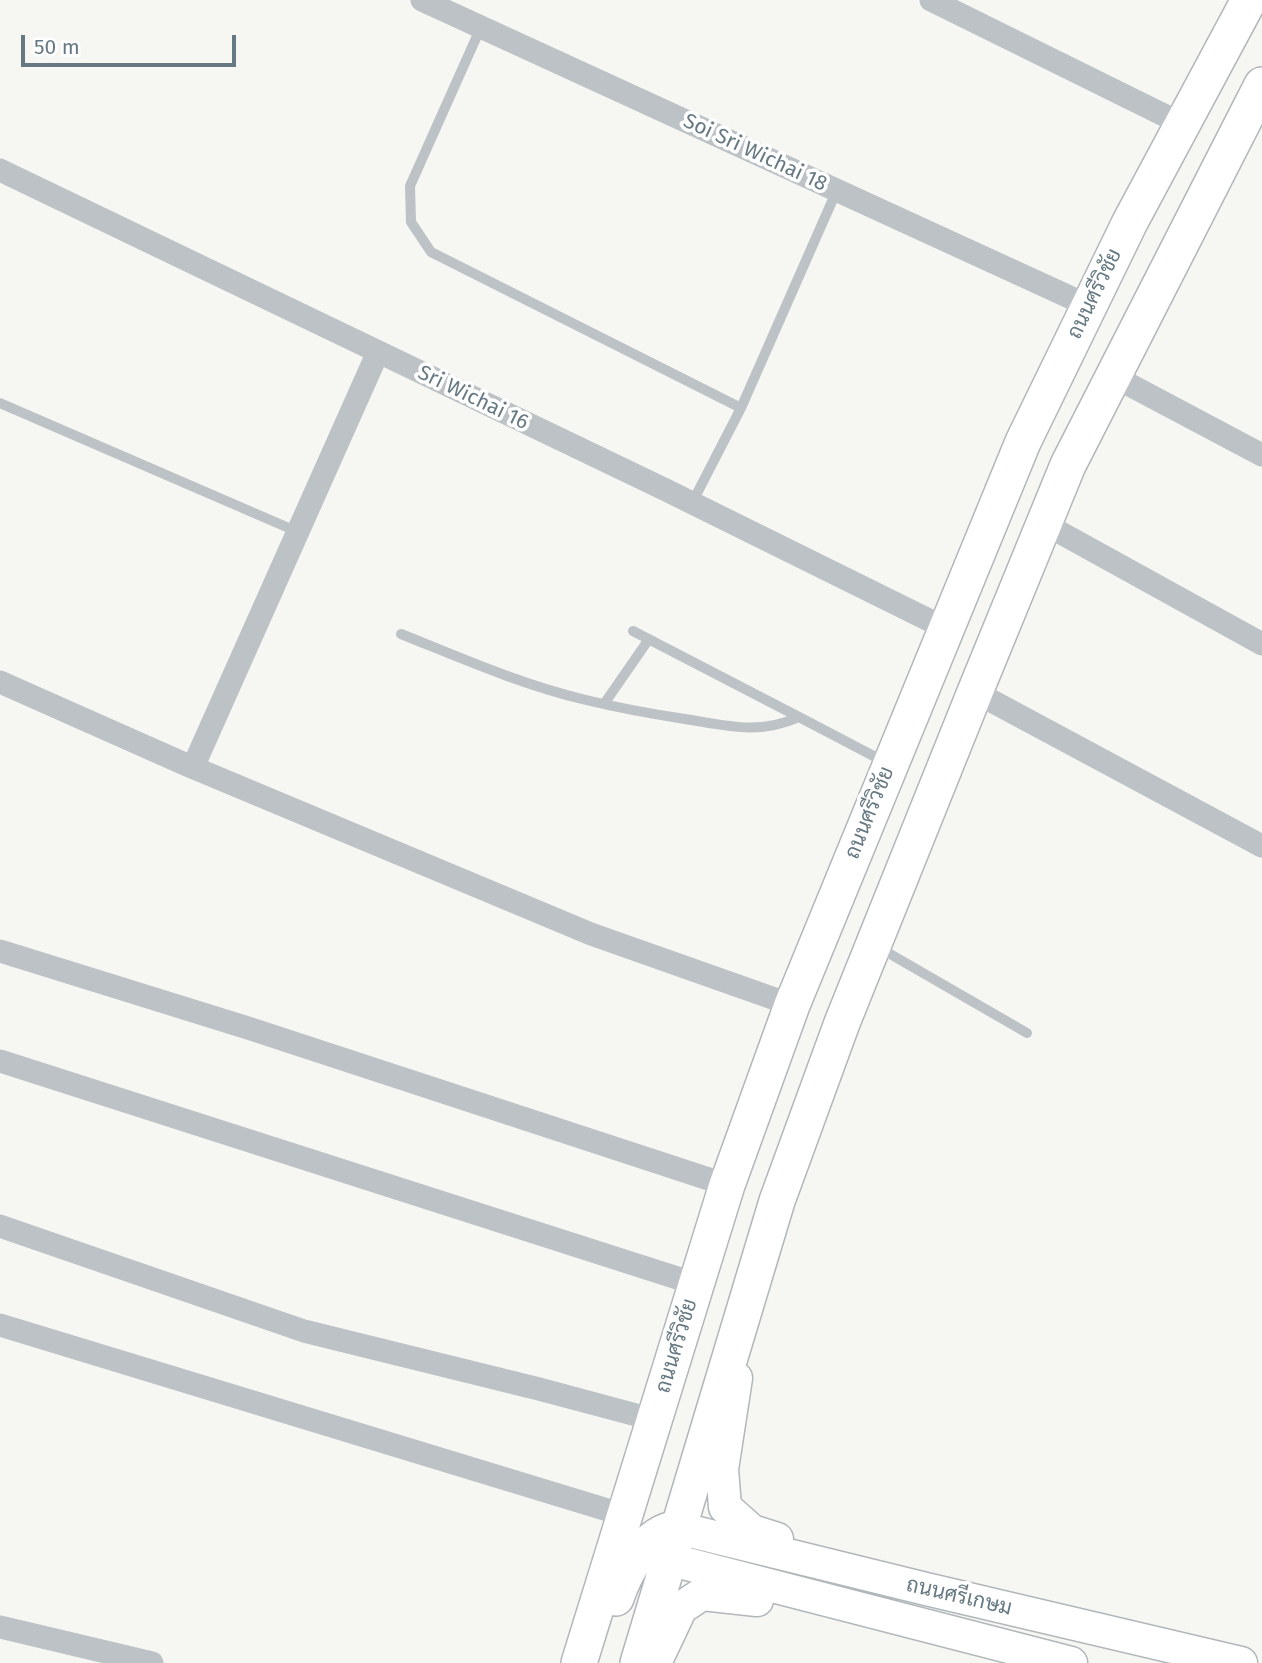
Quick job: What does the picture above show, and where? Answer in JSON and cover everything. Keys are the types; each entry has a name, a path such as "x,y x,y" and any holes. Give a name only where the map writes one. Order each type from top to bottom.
{"main road":[{"name":"ถนนศรีวิชัย","path":"579,1663 727,1185 792,1005 1023,442 1182,124 1249,0"},
{"path":"638,1663 666,1543 747,1303 777,1201 842,1023 1068,465 1262,85"},
{"path":"792,1005 842,1023"},
{"path":"747,1303 722,1469 725,1507 752,1531 926,1589"},
{"path":"650,1436 638,1507 643,1529 666,1543"},
{"path":"592,1663 603,1641 621,1582 638,1555 666,1543"},
{"name":"ถนนศรีเกษม","path":"666,1543 926,1589 1241,1663"},
{"name":"ถนนศรีเกษม","path":"666,1543 914,1624 1071,1663"},
{"path":"655,1663 681,1608 702,1594 732,1596 914,1624"},
{"path":"1066,1622 1262,1650"}],"street":[{"name":"Soi Sri Wichai 18","path":"422,0 1089,306"},
{"path":"931,0 1182,124"},
{"name":"Sri Wichai 16","path":"0,170 692,503 945,628"},
{"path":"193,767 378,352"},
{"path":"1113,376 1262,455"},
{"path":"1043,523 1262,644"},
{"path":"0,682 193,767 592,934 792,1005"},
{"path":"975,692 1262,846"},
{"path":"0,951 248,1028 727,1185"},
{"path":"0,1061 696,1284"},
{"path":"0,1226 304,1331 539,1389 650,1436"},
{"path":"0,1325 624,1515"},
{"path":"0,1627 152,1663"}],"lane":[{"path":"481,27 410,186 411,222 431,252 741,408"},
{"path":"692,503 741,408 837,190"},
{"path":"0,403 298,532"},
{"path":"633,631 889,765"},
{"path":"401,634 503,674 604,704 723,726 764,729 781,726 799,717"},
{"path":"604,704 649,639"},
{"path":"874,945 1027,1033"}]}
